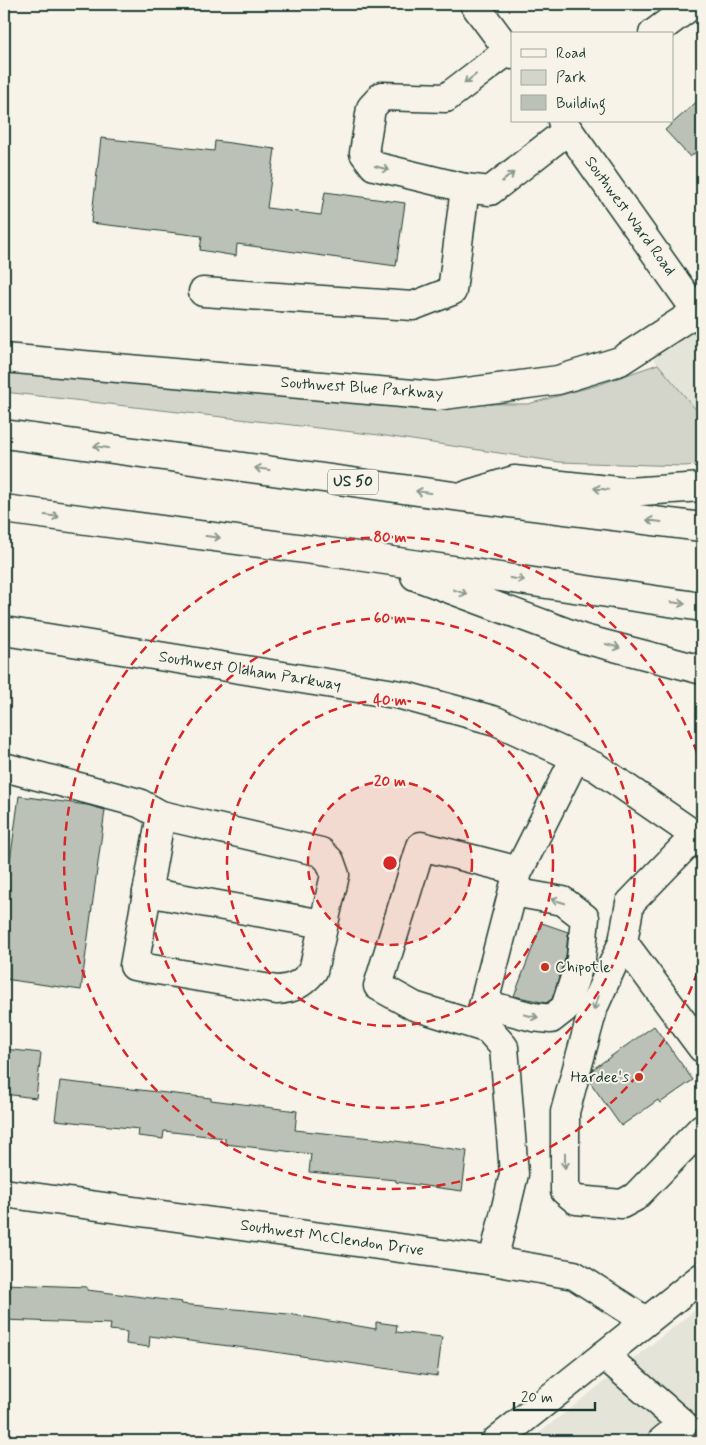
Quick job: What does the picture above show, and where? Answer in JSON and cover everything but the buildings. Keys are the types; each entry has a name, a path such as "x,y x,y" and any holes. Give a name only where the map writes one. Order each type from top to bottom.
{"main road":[{"path":"474,4 510,52 446,98 382,96 371,108 364,154 374,166 465,188 490,191 565,126"},
{"path":"656,32 693,4"},
{"name":"Southwest Ward Road","path":"565,126 701,313"},
{"path":"203,292 413,306 452,291 465,188"},
{"name":"Southwest Blue Parkway","path":"4,358 436,396 558,380 620,361 701,313"},
{"name":"US 50","path":"4,434 702,528"},
{"path":"461,497 514,480 627,492 702,487"},
{"path":"4,509 365,557 702,607"},
{"path":"365,557 584,639 702,670"},
{"name":"Southwest Oldham Parkway","path":"4,631 401,695 496,721 596,767 699,837"},
{"path":"493,1260 514,1174 504,1047 488,1029 481,1015 515,882 575,758"},
{"path":"4,767 139,803 161,815 321,852 330,861 335,875 313,971 306,980 298,986 277,990 134,966 161,815"},
{"path":"699,837 630,904 623,942 594,1006 566,1112 565,1191 576,1200 622,1204 635,1197 702,1128"},
{"path":"421,846 504,867 515,882 563,901 585,918 581,959 565,1008 551,1019 481,1015 414,1006 378,986 421,846"},
{"path":"147,892 323,924"},
{"path":"623,942 702,1048"},
{"name":"Southwest McClendon Drive","path":"4,1193 493,1260 574,1275 646,1321"},
{"path":"496,1441 702,1277"},
{"path":"604,1354 693,1422 662,1441"}],"shaded area":[{"path":"702,311 702,417 647,351"},
{"path":"702,1306 702,1441 529,1441 690,1314"}],"green space":[{"path":"658,364 702,417 702,465 559,462 379,435 4,392 4,372 356,403 528,404 598,385"}],"place":[{"name":"Chipotle","path":"545,967"},
{"name":"Hardee's","path":"639,1077"}]}
